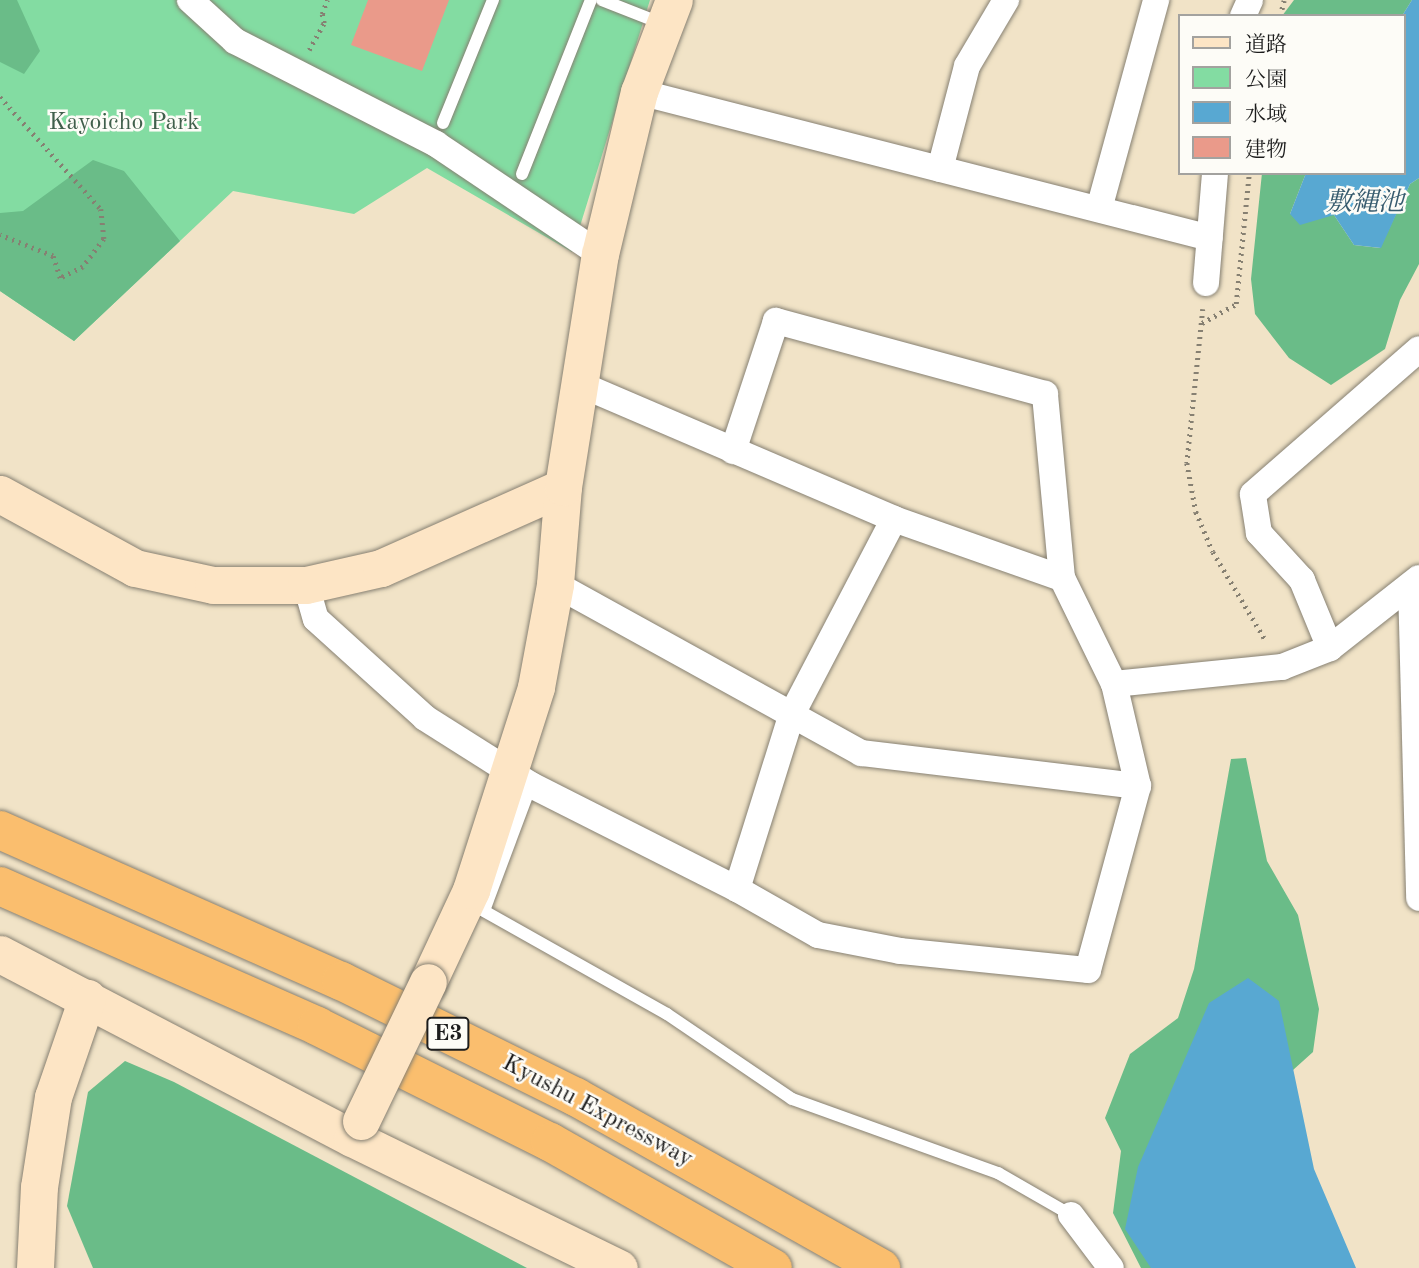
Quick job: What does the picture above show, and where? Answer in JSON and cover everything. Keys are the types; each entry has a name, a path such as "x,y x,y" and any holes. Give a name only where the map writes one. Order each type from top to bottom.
{"highway":[{"name":"Kyushu Expressway","path":"0,830 341,981 576,1097 881,1268"},
{"name":"Kyushu Expressway","path":"0,886 342,1038 550,1142 773,1268"}],"street":[{"path":"190,0 235,41 436,144 600,254"},
{"path":"940,169 967,66 1006,0"},
{"path":"1099,209 1156,0"},
{"path":"356,1130 428,982 521,779 555,584 563,487 577,383 600,254 639,92 669,12"},
{"path":"639,92 1210,237"},
{"path":"1206,283 1215,175"},
{"path":"306,585 316,618 425,718 521,779 737,889 818,935 900,951 1088,970 1138,786 1114,684 1062,578 1045,394 776,321 733,451"},
{"path":"1330,648 1302,580 1259,533 1253,494 1419,349"},
{"path":"577,383 894,519 1062,578"},
{"path":"0,495 135,568 213,585 306,585 381,568 563,487"},
{"path":"737,889 792,714 894,519"},
{"path":"1114,684 1282,667 1330,648 1415,581"},
{"path":"1415,581 1419,898"},
{"path":"555,584 861,753 1138,786"},
{"path":"0,954 356,1130 619,1268"},
{"path":"35,1268 39,1187 53,1097 87,998"},
{"path":"1071,1215 1111,1268"}],"lane":[{"path":"443,124 493,0"},
{"path":"522,174 591,0"},
{"path":"602,0 669,12"},
{"path":"521,779 484,911 667,1014 792,1099 998,1173 1071,1215"}],"path":[{"path":"294,71 324,23 322,14 327,0"},
{"path":"0,97 101,209 104,239 83,267 60,278 53,256 0,235"},
{"path":"1206,283 1187,463 1196,512 1213,552 1282,667"}],"green space":[{"name":"Kayoicho Park","path":"0,0 650,0 572,252 427,168 354,214 233,191 74,341 0,291"},
{"path":"0,0 17,0 40,51 24,74 0,62"},
{"path":"1294,0 1412,0 1403,14 1284,14"},
{"path":"93,160 124,171 180,241 74,341 0,291 0,213 23,211"},
{"path":"1262,175 1305,175 1290,214 1334,215 1354,245 1380,248 1410,184 1419,178 1419,264 1400,300 1385,349 1331,385 1289,358 1255,314 1251,279"},
{"path":"1246,758 1267,861 1298,915 1319,1009 1313,1052 1230,1127 1213,1268 1141,1268 1113,1213 1121,1151 1105,1118 1130,1054 1178,1018 1194,969 1231,759"},
{"path":"125,1061 174,1082 527,1268 93,1268 67,1206 88,1092"}],"water":[{"name":"敷縄池","path":"1412,0 1419,0 1419,178 1410,184 1381,248 1354,245 1334,215 1300,225 1290,214 1305,175 1405,175 1403,14"},
{"path":"1248,978 1279,1001 1314,1169 1356,1268 1151,1268 1125,1229 1138,1167 1209,1003"}],"building":[{"path":"368,0 449,0 422,71 351,45"}]}
